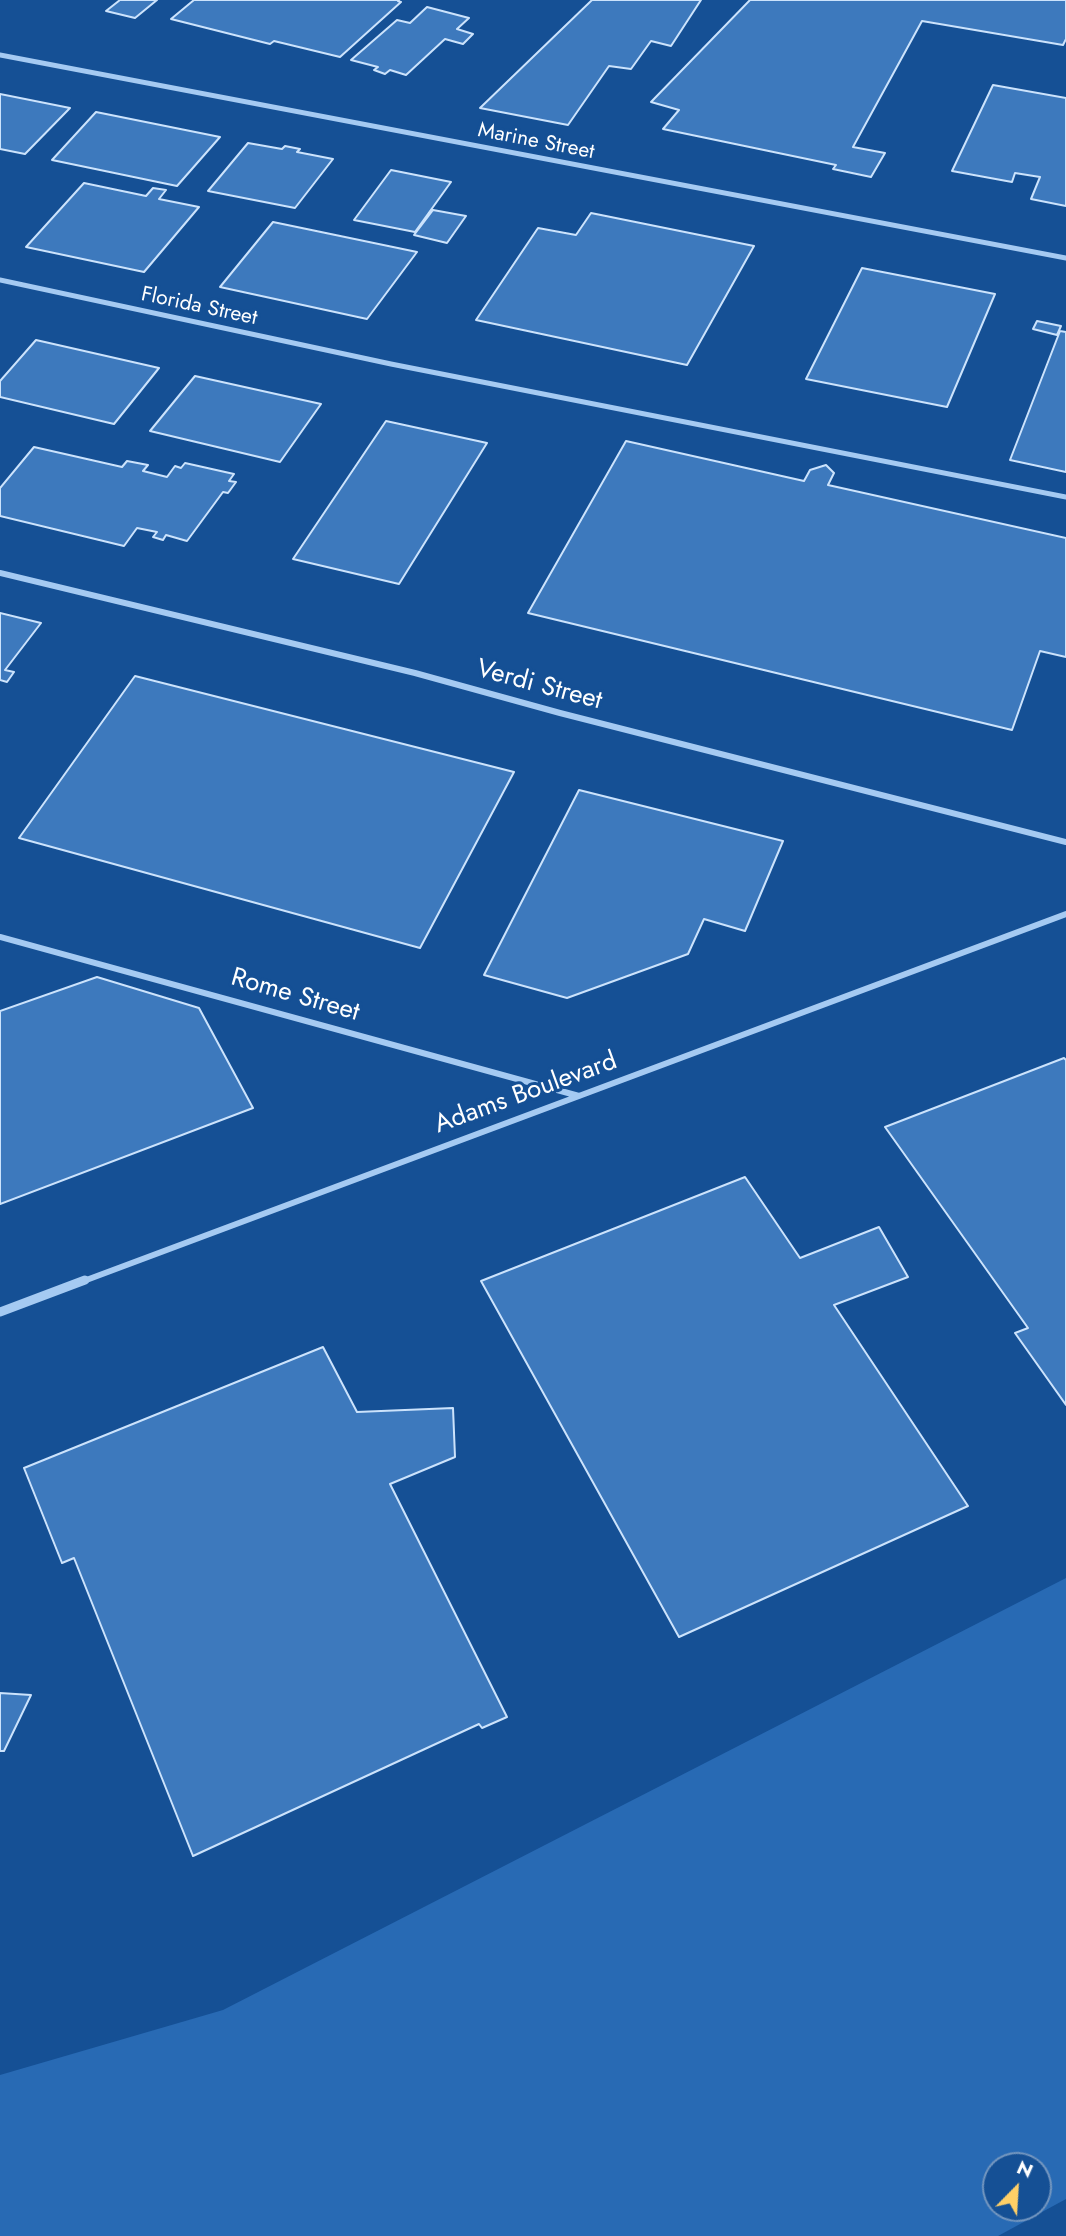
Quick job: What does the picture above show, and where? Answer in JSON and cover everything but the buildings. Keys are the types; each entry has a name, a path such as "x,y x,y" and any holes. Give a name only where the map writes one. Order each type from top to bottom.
{"street":[{"name":"Marine Street","path":"0,55 1066,258"},
{"name":"Florida Street","path":"0,280 391,364 1066,497"},
{"name":"Verdi Street","path":"0,573 415,673 560,713 1066,842"},
{"name":"Adams Boulevard","path":"0,1312 1066,914"},
{"name":"Rome Street","path":"0,937 579,1096"}],"shaded area":[{"path":"1066,1578 1066,2199 1052,2207 1052,2152 982,2152 982,2222 1024,2222 998,2236 0,2236 0,2075 223,2010"}]}
